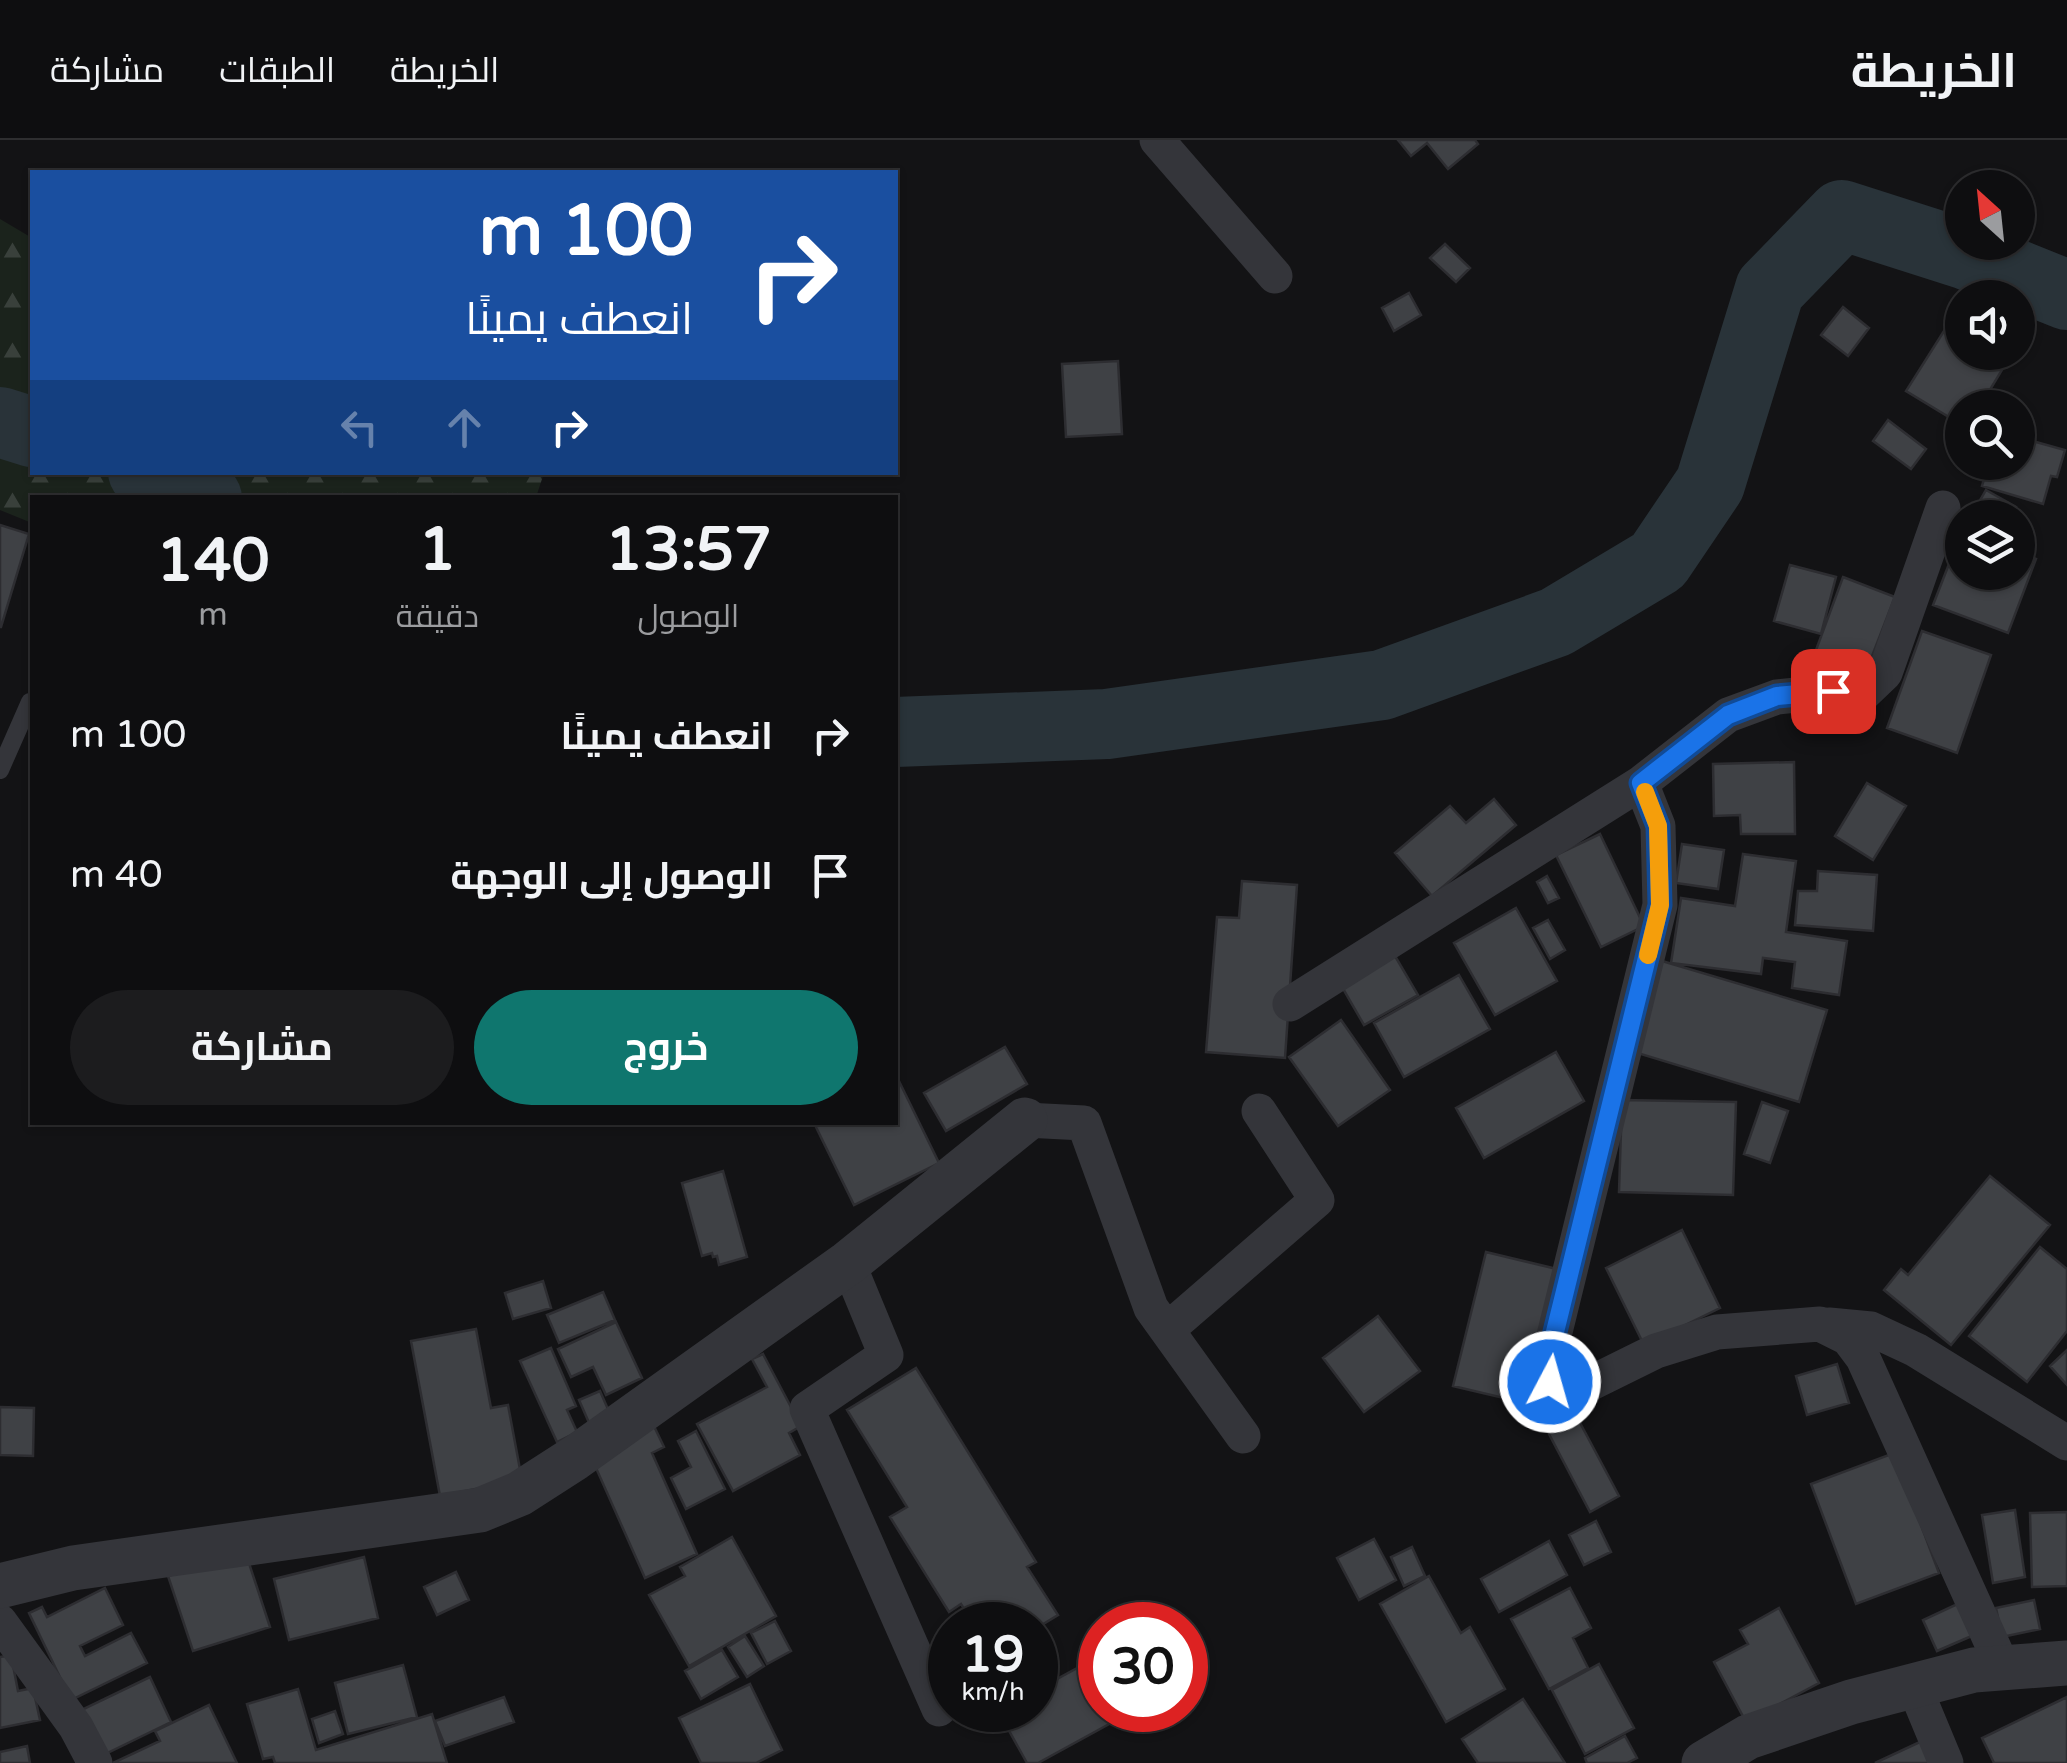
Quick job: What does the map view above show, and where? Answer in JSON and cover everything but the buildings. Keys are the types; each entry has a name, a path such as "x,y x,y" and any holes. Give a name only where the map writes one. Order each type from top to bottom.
{"street":[{"path":"1157,140 1275,276"},
{"path":"1290,1004 1641,783 1728,715 1777,696 1833,691 1864,694 1885,673 1943,508"},
{"path":"1641,783 1658,826 1660,905 1552,1344 1550,1382 1557,1392 1571,1393 1656,1351 1716,1332 1820,1324 1870,1329 1916,1350 2067,1443"},
{"path":"1167,1330 1318,1200 1259,1112"},
{"path":"0,1586 73,1568 480,1510 519,1494 848,1263 1025,1120 1084,1124 1151,1308 1243,1436"},
{"path":"848,1263 886,1355 807,1409 928,1683"},
{"path":"1820,1324 1848,1338 1862,1358 2004,1668"},
{"path":"0,1622 76,1727 94,1763"},
{"path":"1704,1763 1748,1737 1850,1702 1974,1670 2067,1663"},
{"path":"1914,1686 1946,1763"}],"lane":[{"path":"0,770 30,702"}],"green space":[{"path":"0,219 30,237 30,475 543,475 537,495 30,495 30,522 0,510"}],"waterway":[{"path":"898,732 1107,724 1382,685 1556,622 1658,561 1710,484 1770,289 1842,215 1967,255 2067,295"},
{"path":"0,422 30,431"},
{"path":"150,475 200,495"}],"slow traffic":[{"path":"1645,792 1658,826 1660,905 1648,955"}],"route":[{"path":"1550,1382 1552,1344 1660,905 1658,826 1641,783 1728,715 1777,696 1833,691"}]}
